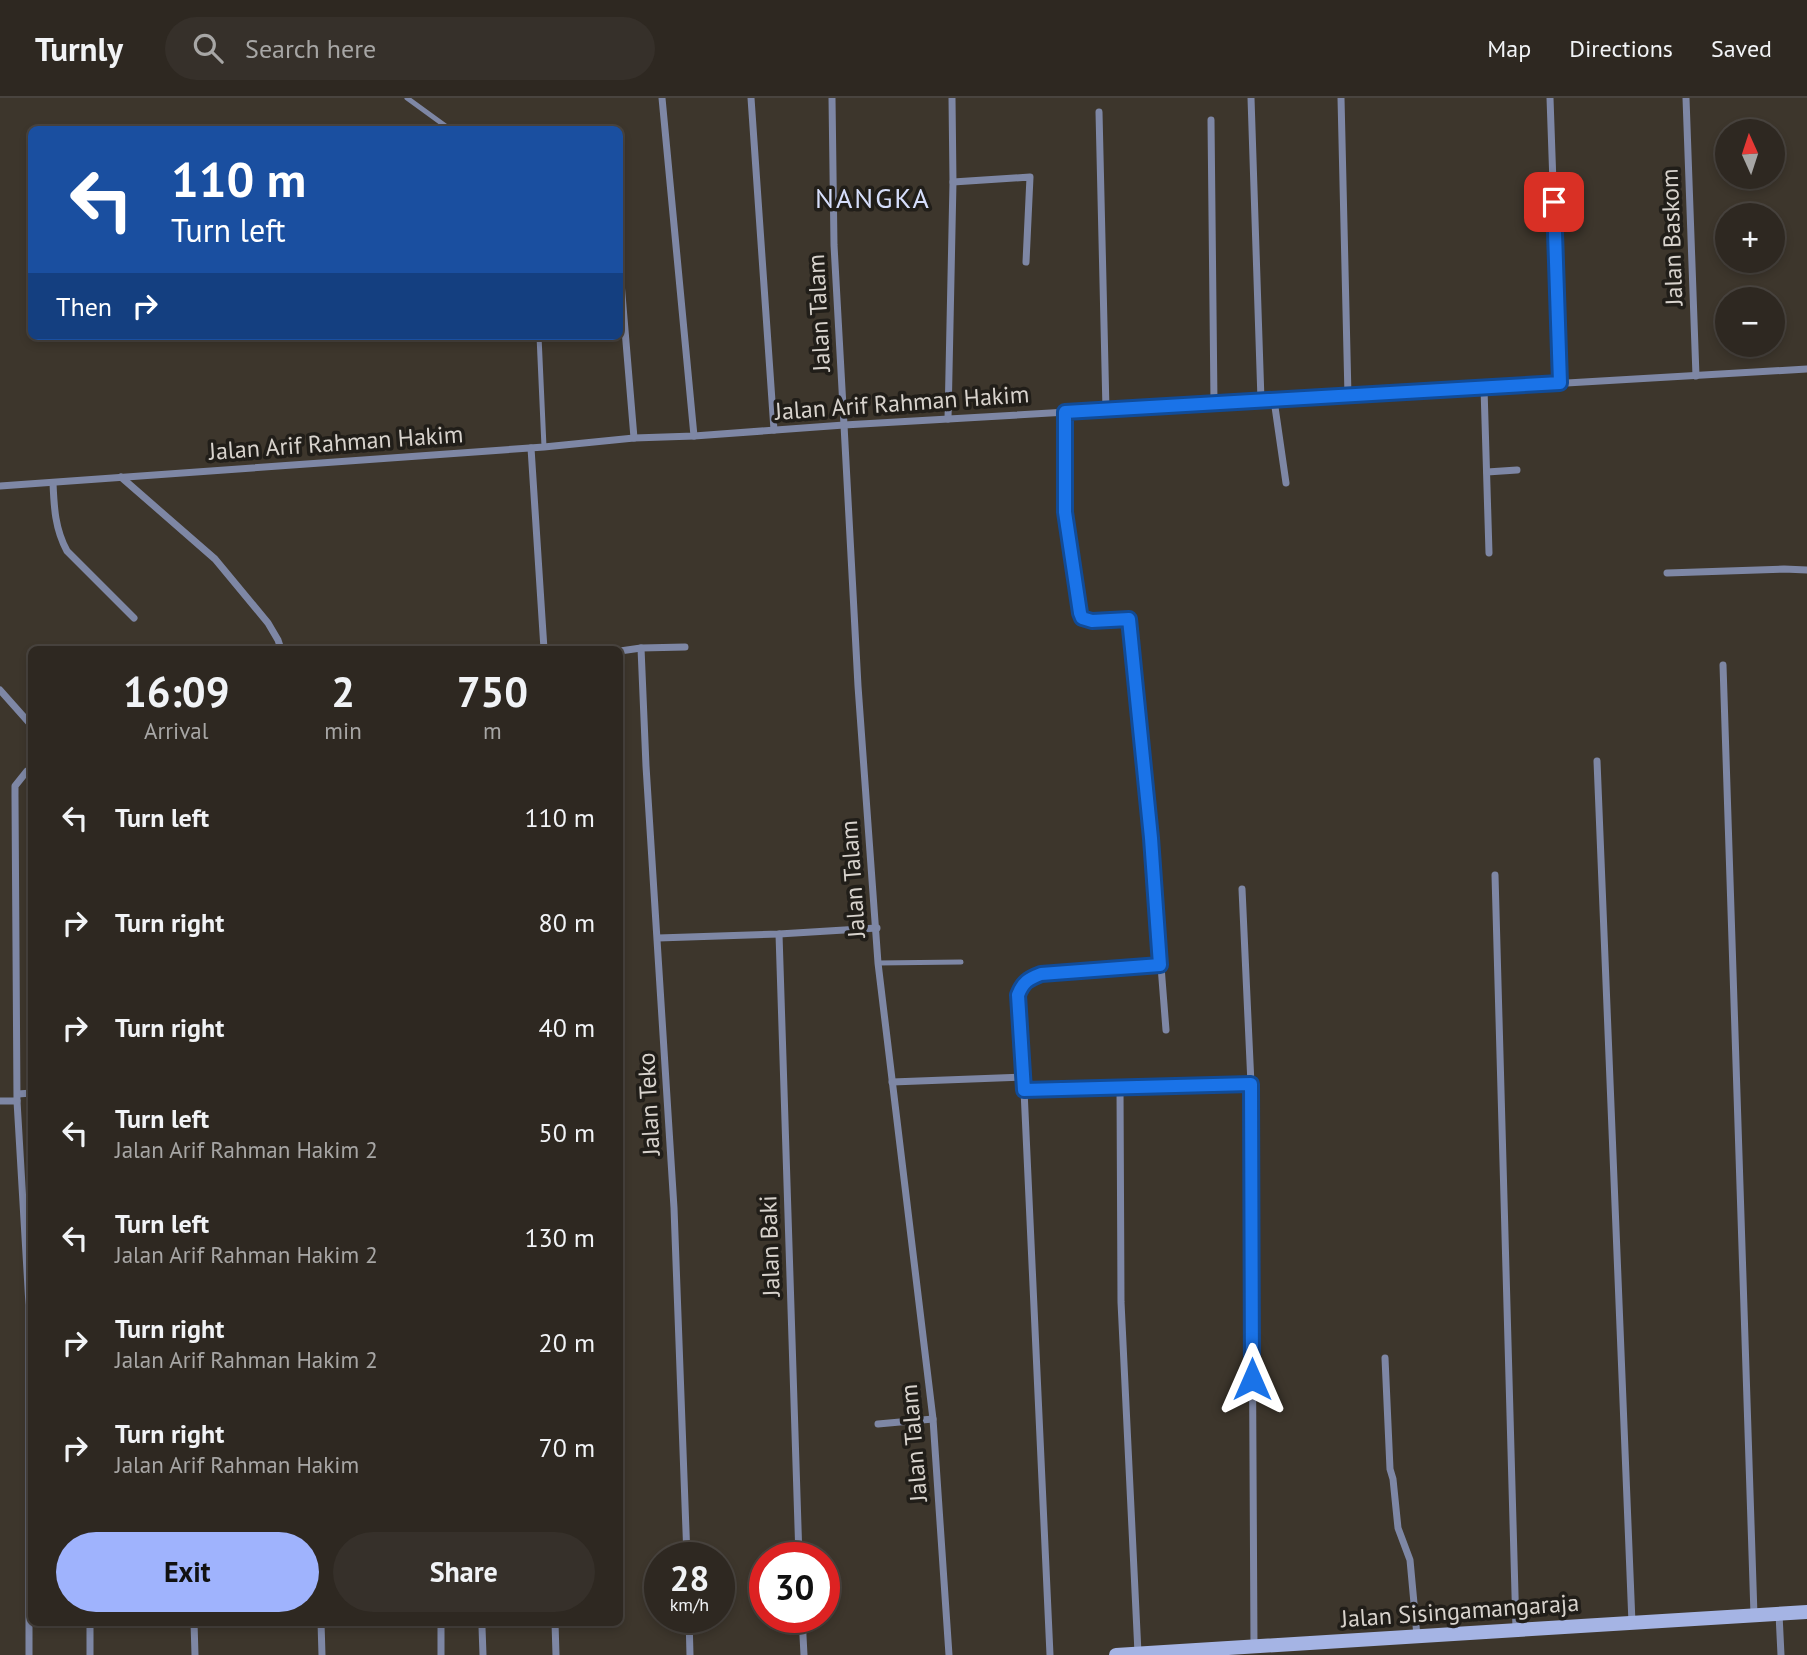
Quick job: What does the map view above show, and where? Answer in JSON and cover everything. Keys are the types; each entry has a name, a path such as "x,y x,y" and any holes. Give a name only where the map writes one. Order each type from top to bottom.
{"street":[{"path":"662,98 694,436"},
{"path":"751,98 774,430"},
{"name":"Jalan Talam","path":"832,98 834,245 858,686 878,963 933,1419 949,1655"},
{"path":"948,419 952,98"},
{"path":"1251,98 1261,400"},
{"path":"1341,98 1348,396"},
{"path":"1550,98 1560,383"},
{"name":"Jalan Baskom","path":"1686,98 1696,376"},
{"path":"1099,112 1105,410"},
{"path":"1211,120 1214,403"},
{"path":"953,182 1030,177 1026,262"},
{"path":"623,306 634,438"},
{"name":"Jalan Arif Rahman Hakim","path":"0,486 531,448 634,438 1807,369"},
{"path":"1484,388 1489,553"},
{"path":"1274,400 1286,483"},
{"path":"1065,412 1065,512 1080,613 1082,618 1092,621 1129,619 1151,838 1166,1030"},
{"path":"531,448 544,646"},
{"path":"1487,472 1517,470"},
{"path":"121,477 215,559 268,623 280,646"},
{"path":"53,482 55,521 66,551 134,618"},
{"path":"1668,573 1807,570"},
{"path":"623,651 685,647"},
{"name":"Jalan Teko","path":"641,648 674,1208 686,1542"},
{"path":"1723,665 1754,1616"},
{"path":"0,690 28,722"},
{"path":"1597,761 1632,1623"},
{"path":"28,771 15,786 18,1097 28,1287"},
{"path":"1495,875 1516,1630"},
{"path":"1242,889 1251,1084 1254,1647"},
{"path":"658,938 877,929"},
{"name":"Jalan Baki","path":"779,934 798,1542"},
{"path":"1050,1655 1018,995 1021,986 1028,979 1041,974 1160,965"},
{"path":"892,1082 1024,1077"},
{"path":"1024,1090 1251,1084"},
{"path":"1120,1087 1121,1302 1139,1654"},
{"path":"0,1101 28,1094"},
{"path":"1385,1358 1390,1469 1398,1528 1410,1560 1417,1637"},
{"path":"878,1424 933,1419"},
{"name":"Jalan Sisingamangaraja","path":"1116,1655 1807,1612"},
{"path":"1779,1614 1781,1655"},
{"path":"29,1626 29,1655"},
{"path":"90,1626 90,1655"},
{"path":"194,1626 195,1655"},
{"path":"321,1626 322,1655"},
{"path":"441,1626 441,1655"},
{"path":"481,1626 483,1655"},
{"path":"555,1626 556,1655"},
{"path":"689,1633 690,1655"},
{"path":"803,1633 804,1655"}],"lane":[{"path":"407,98 446,126"},
{"path":"539,340 544,447"},
{"path":"878,963 961,962"}],"district":[{"name":"NANGKA","path":"873,198"}],"route":[{"path":"1252,1379 1251,1084 1024,1090 1018,995 1021,986 1028,979 1041,974 1160,965 1151,838 1129,619 1092,621 1082,618 1080,613 1065,512 1065,412 1560,383 1554,202"}]}
